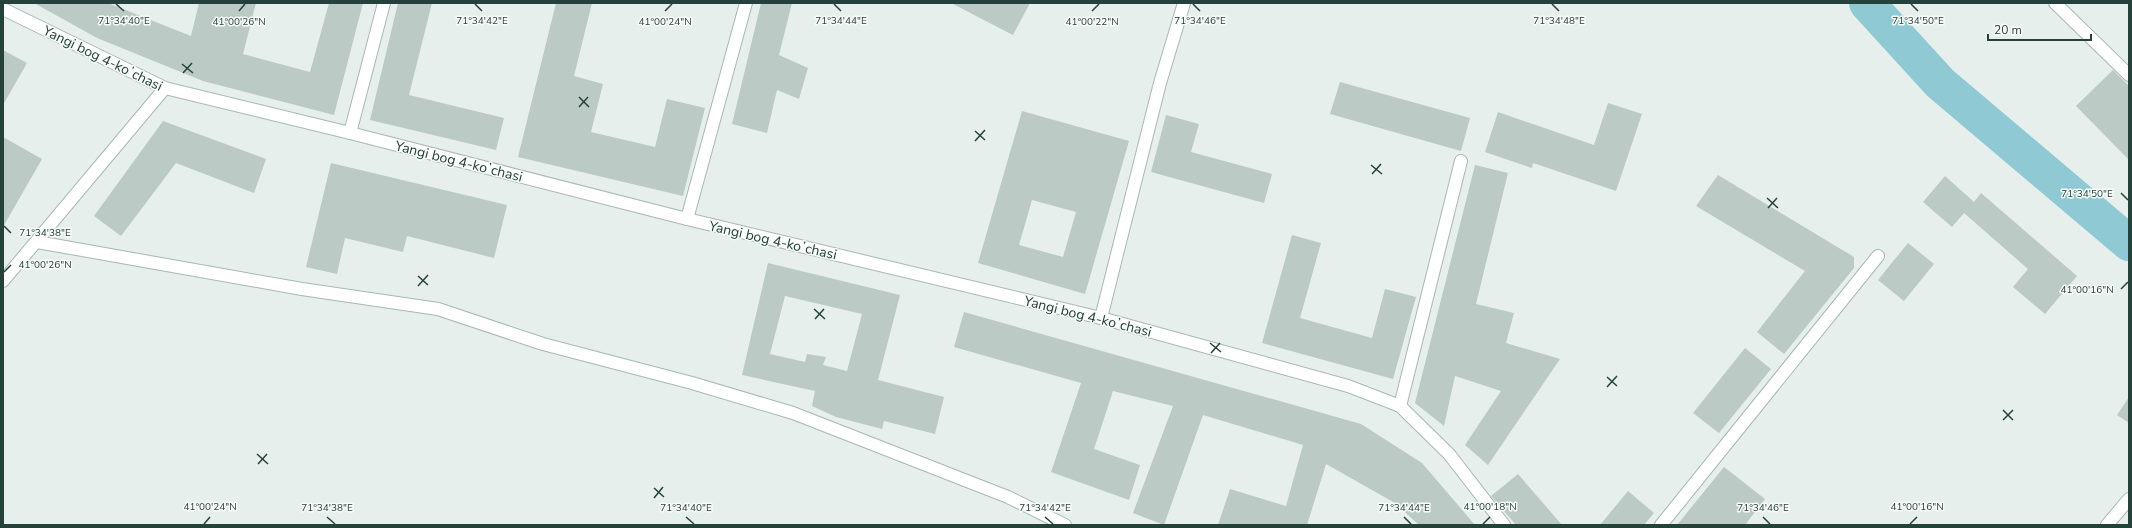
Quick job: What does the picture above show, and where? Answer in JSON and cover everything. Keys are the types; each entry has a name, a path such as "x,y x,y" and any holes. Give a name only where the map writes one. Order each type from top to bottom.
{"street":[{"path":"350,133 384,3"},
{"path":"687,219 746,3"},
{"path":"1101,318 1160,83 1184,3"},
{"path":"2055,3 2129,76"},
{"name":"Yangi bog 4-koʼchasi","path":"3,9 164,88 350,133 687,219 1101,318 1348,386 1400,406 1449,454 1504,525"},
{"path":"3,281 164,88"},
{"path":"1400,406 1461,161"},
{"path":"37,242 302,289 438,309 543,344 692,383 793,413 1008,497 1065,525"},
{"path":"1661,525 1878,256"},
{"path":"2107,525 2129,500"}],"building":[{"path":"34,3 108,3 191,36 199,3 256,3 243,54 310,72 329,3 363,3 334,115 203,81 97,38"},
{"path":"398,3 432,3 409,95 504,118 496,150 370,120"},
{"path":"556,3 592,3 574,76 603,84 591,132 655,147 667,99 705,108 683,196 518,157"},
{"path":"761,3 792,3 779,55 808,68 799,99 777,90 767,133 732,124"},
{"path":"951,3 1030,3 1013,35"},
{"path":"3,50 27,63 3,105"},
{"path":"2113,70 2129,86 2129,160 2076,106"},
{"path":"1340,82 1470,118 1461,151 1330,114"},
{"path":"1608,103 1642,114 1616,191 1533,163 1532,168 1485,152 1498,112 1594,145"},
{"path":"1022,111 1129,141 1085,294 978,263","holes":["1032,200 1076,212 1063,257 1019,245"]},
{"path":"1166,115 1199,124 1191,152 1272,174 1264,203 1151,172"},
{"path":"163,121 266,159 254,193 176,163 121,236 94,216"},
{"path":"3,137 42,159 3,227"},
{"path":"331,163 507,205 494,258 407,236 403,252 345,238 337,274 306,267"},
{"path":"1475,165 1508,173 1476,304 1514,313 1506,343 1560,359 1488,465 1465,445 1501,391 1455,376 1444,426 1415,403"},
{"path":"1718,175 1854,257 1854,268 1784,354 1757,332 1805,271 1696,206"},
{"path":"1945,176 1974,202 1981,193 2077,276 2045,314 2013,287 2028,269 1964,213 1952,227 1923,202"},
{"path":"1292,235 1321,243 1300,318 1372,338 1385,289 1416,297 1393,379 1262,343"},
{"path":"1908,243 1934,264 1904,301 1878,280"},
{"path":"768,263 900,295 878,380 944,397 935,434 884,421 882,429 836,417 812,406 815,391 742,375","holes":["785,296 862,314 847,371 823,365 826,357 807,354 805,362 770,354"]},
{"path":"964,312 1361,424 1422,463 1475,525 1419,525 1395,503 1326,464 1307,525 1218,525 1230,489 1286,506 1303,445 1203,415 1164,525 1133,513 1173,406 1113,391 1094,449 1140,465 1129,500 1051,472 1081,383 954,347"},
{"path":"1745,348 1771,369 1719,433 1693,413"},
{"path":"2129,397 2129,423 2117,415"},
{"path":"1724,467 1765,499 1745,525 1677,525"},
{"path":"1518,474 1562,525 1516,525 1491,496"},
{"path":"1628,491 1654,513 1644,525 1600,525"}],"waterway":[{"path":"1867,3 1940,83 2129,243"}]}
